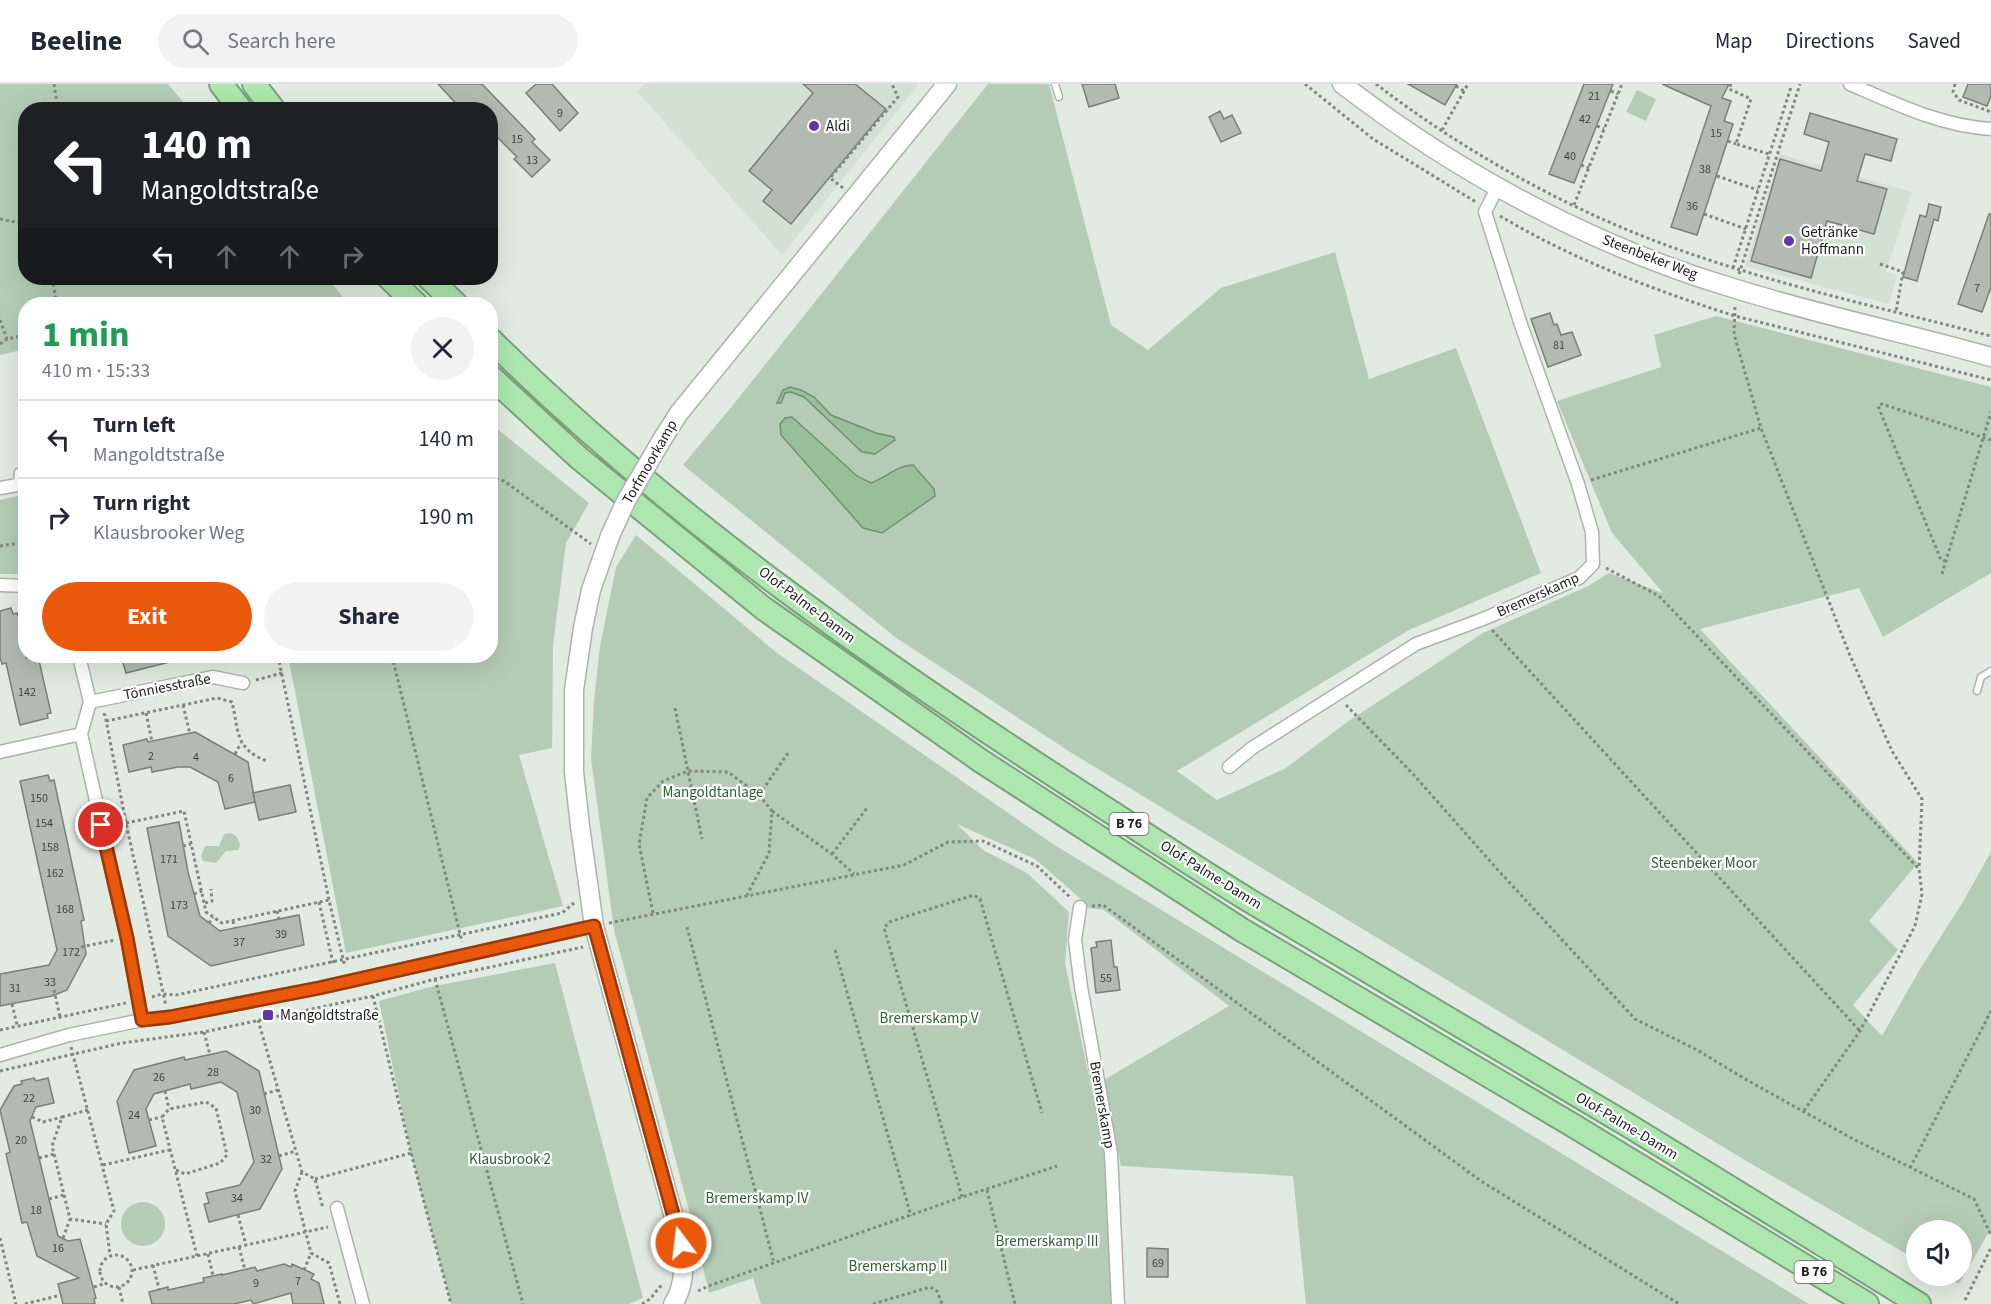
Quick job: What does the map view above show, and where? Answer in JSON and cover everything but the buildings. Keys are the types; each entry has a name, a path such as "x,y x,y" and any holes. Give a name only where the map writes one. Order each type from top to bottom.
{"highway":[{"path":"221,84 235,102"},
{"path":"254,84 268,102"},
{"path":"396,285 409,297"},
{"path":"436,285 449,297"},
{"name":"Olof-Palme-Damm","path":"498,346 600,440 711,532 802,603 994,737 1246,898 1631,1127 1919,1304"},
{"name":"Olof-Palme-Damm","path":"498,383 579,458 763,608 981,761 1242,930 1569,1123 1867,1304"}],"street":[{"name":"Torfmoorkamp","path":"672,1304 682,1282 684,1264 681,1243 594,926 580,826 574,772 574,690 591,590 610,536 626,501 679,413 947,84"},
{"name":"Steenbeker Weg","path":"1342,84 1470,171 1580,229 1653,260 1735,289 1991,357"},
{"path":"1850,84 1938,120 1991,129"},
{"name":"Bremerskamp","path":"1229,767 1252,748 1416,644 1482,620 1579,578 1593,564 1592,532 1578,484 1521,325 1485,212 1498,186"},
{"path":"0,488 17,485"},
{"path":"0,585 18,586"},
{"path":"81,663 90,702 81,734 127,938 142,1020"},
{"name":"Tönniesstraße","path":"90,702 213,677 243,683"},
{"path":"0,752 81,734"},
{"name":"Bremerskamp","path":"1080,907 1075,940 1081,987 1111,1153 1118,1304"},
{"path":"0,1055 69,1035 253,1001 594,926"},
{"path":"337,1208 363,1304"}],"lane":[{"path":"1055,84 1059,97"},
{"path":"17,485 18,472"},
{"path":"1977,691 1982,677 1991,672"}],"path":[{"path":"54,84 57,102"},
{"path":"846,191 830,178 898,97 891,84"},
{"path":"1376,84 1410,110 1499,166 1574,205 1665,245 1740,270 1991,336"},
{"path":"1442,130 1468,84"},
{"path":"1574,205 1622,84"},
{"path":"1731,84 1729,89 1751,99 1736,144"},
{"path":"1800,84 1740,270 1735,289 1734,334 1761,428 1854,664 1892,751 1922,799 1919,869 1922,894 1915,926 1860,1031 1803,1112"},
{"path":"1955,84 1953,92 1957,99 1991,112"},
{"path":"1456,86 1464,91"},
{"path":"1733,268 1791,87"},
{"path":"1611,91 1618,94"},
{"path":"1597,126 1604,129"},
{"path":"1728,141 1769,154"},
{"path":"1581,165 1589,168"},
{"path":"1717,176 1758,190"},
{"path":"1704,214 1746,229"},
{"path":"0,219 18,222"},
{"path":"1880,264 1903,272 1896,312"},
{"path":"0,320 7,339"},
{"path":"0,344 7,339 18,337"},
{"path":"1946,561 1941,560 1878,406 1882,404 1991,440"},
{"path":"1942,574 1991,412"},
{"path":"1578,484 1761,428"},
{"path":"498,479 504,481 593,546"},
{"path":"17,485 18,489"},
{"path":"0,546 18,543"},
{"path":"1593,564 1610,569 1659,596 1919,869"},
{"path":"1482,620 1860,1031"},
{"path":"280,663 348,981"},
{"path":"394,663 466,955"},
{"path":"243,683 282,673"},
{"path":"1337,695 1413,774 1635,1019 1699,1051 1803,1112 1974,1199 1991,1235"},
{"path":"106,721 217,698 232,702 241,743 253,756 267,761"},
{"path":"90,702 105,715 162,994"},
{"path":"183,705 190,734"},
{"path":"675,708 702,839"},
{"path":"146,713 152,742"},
{"path":"235,754 241,743"},
{"path":"759,795 788,753"},
{"path":"653,913 639,844 647,798 663,781 688,771 728,772 759,795 772,811 832,854 854,874"},
{"path":"832,854 867,808"},
{"path":"126,823 184,811 206,912 222,923 329,900"},
{"path":"747,895 769,853 772,811"},
{"path":"594,926 904,865 948,842 983,841 1036,866 1080,907 1104,905 1481,1181 1679,1304"},
{"path":"183,846 191,844"},
{"path":"204,903 212,901 211,890"},
{"path":"194,894 202,891"},
{"path":"962,1197 884,928 889,922 974,896 980,899 1042,1113"},
{"path":"319,902 333,963"},
{"path":"0,1030 162,994 176,994 460,936 562,913 575,902"},
{"path":"276,911 279,919"},
{"path":"209,923 213,917"},
{"path":"233,921 235,928"},
{"path":"687,927 774,1263"},
{"path":"81,947 127,938"},
{"path":"0,1071 122,1043 204,1032 583,948"},
{"path":"835,950 911,1216"},
{"path":"368,977 451,1304"},
{"path":"435,979 523,1304"},
{"path":"54,990 60,1017"},
{"path":"253,1001 302,1172 295,1191 311,1253 304,1270"},
{"path":"12,1004 17,1026"},
{"path":"1910,1168 1991,1011"},
{"path":"204,1032 210,1055"},
{"path":"69,1035 114,1211 106,1224 110,1255"},
{"path":"264,1094 278,1090"},
{"path":"165,1091 169,1109"},
{"path":"149,1120 162,1117 169,1109 206,1102 216,1108 227,1155 220,1163 185,1174 176,1170"},
{"path":"32,1117 43,1122 88,1110"},
{"path":"62,1117 52,1146 70,1219 63,1238"},
{"path":"162,1117 196,1256"},
{"path":"103,1165 169,1150"},
{"path":"279,1156 296,1151"},
{"path":"302,1172 315,1179 411,1153"},
{"path":"39,1158 54,1154"},
{"path":"696,1297 699,1290 711,1285 1057,1166"},
{"path":"315,1179 324,1211 337,1208"},
{"path":"987,1190 1016,1304"},
{"path":"50,1199 64,1195"},
{"path":"238,1215 246,1245"},
{"path":"70,1219 106,1224"},
{"path":"133,1270 342,1224"},
{"path":"0,1238 16,1304"},
{"path":"239,1247 245,1270"},
{"path":"1965,1300 1991,1248"},
{"path":"311,1253 329,1263 340,1304"},
{"path":"118,1254 128,1259 133,1270 131,1279 126,1284 114,1287 106,1283 100,1270 102,1262 110,1255 118,1254"},
{"path":"208,1254 213,1276"},
{"path":"153,1265 159,1289"},
{"path":"94,1287 106,1283"},
{"path":"119,1287 123,1304"},
{"path":"873,1304 930,1287 937,1291 942,1304"},
{"path":"25,1304 61,1295"}],"shaded area":[{"path":"645,84 919,84 782,255 637,91"},
{"path":"1780,154 1912,192 1886,272 1897,275 1889,304 1745,266"},
{"path":"790,387 814,397 831,415 876,433 894,437 895,440 875,454 862,452 804,397 791,392 785,393 781,403 777,403 783,390"},
{"path":"792,417 857,476 871,483 902,467 913,465 934,489 935,496 882,533 863,528 781,435 780,424 785,418"}],"green space":[{"path":"0,84 168,84 183,102 18,102 18,285 333,285 343,297 18,297 18,351 0,355"},
{"name":"Steenbeker Moor","path":"988,84 1049,84 1111,325 1148,350 1221,288 1335,252 1369,379 1456,348 1541,573 1409,630 1177,771 1217,800 1286,768 1350,720 1483,633 1588,586 1609,573 1663,593 1612,533 1557,401 1661,367 1654,335 1716,316 1991,387 1991,573 1883,637 1859,588 1700,629 1918,863 1869,921 1898,950 1853,1005 1882,1036 1991,852 1991,1235 1989,1232 1972,1261 1972,1220 1906,1220 1906,1254 1743,1159 1070,752 895,637 683,465"},
{"path":"1637,90 1656,99 1646,121 1626,112"},
{"path":"498,430 589,503 566,543 553,645 552,748 519,755 563,906 346,953 289,663 498,663"},
{"path":"18,496 18,574 0,574 0,500"},
{"path":"636,535 777,653 1053,844 1809,1304 1306,1304 1293,1176 1121,1166 1104,1080 1229,1006 1104,910 1080,907 1081,899 1035,859 957,824 983,850 1027,873 1069,912 1065,963 1107,1162 1112,1304 761,1304 753,1278 709,1293 696,1236 614,930 591,758 600,646 616,567"},
{"path":"231,833 238,840 240,846 238,850 226,851 216,863 203,861 201,856 205,846 219,846 224,834"},
{"name":"Klausbrook 2","path":"555,963 643,1298 629,1304 451,1304 411,1153 379,1001 430,987"},
{"path":"143,1202 159,1208 165,1224 159,1240 143,1246 127,1240 121,1224 127,1208"}],"place":[{"name":"Aldi","path":"814,126"},
{"name":"Getränke Hoffmann","path":"1789,241"},
{"name":"Mangoldtstraße","path":"268,1015"}],"route":[{"path":"101,825 127,938 142,1020 170,1017 335,985 594,926 681,1243"}],"park label":[{"name":"Mangoldtanlage","path":"713,792"},
{"name":"Bremerskamp V","path":"929,1018"},
{"name":"Bremerskamp IV","path":"757,1198"},
{"name":"Bremerskamp III","path":"1047,1241"},
{"name":"Bremerskamp II","path":"898,1266"}]}
